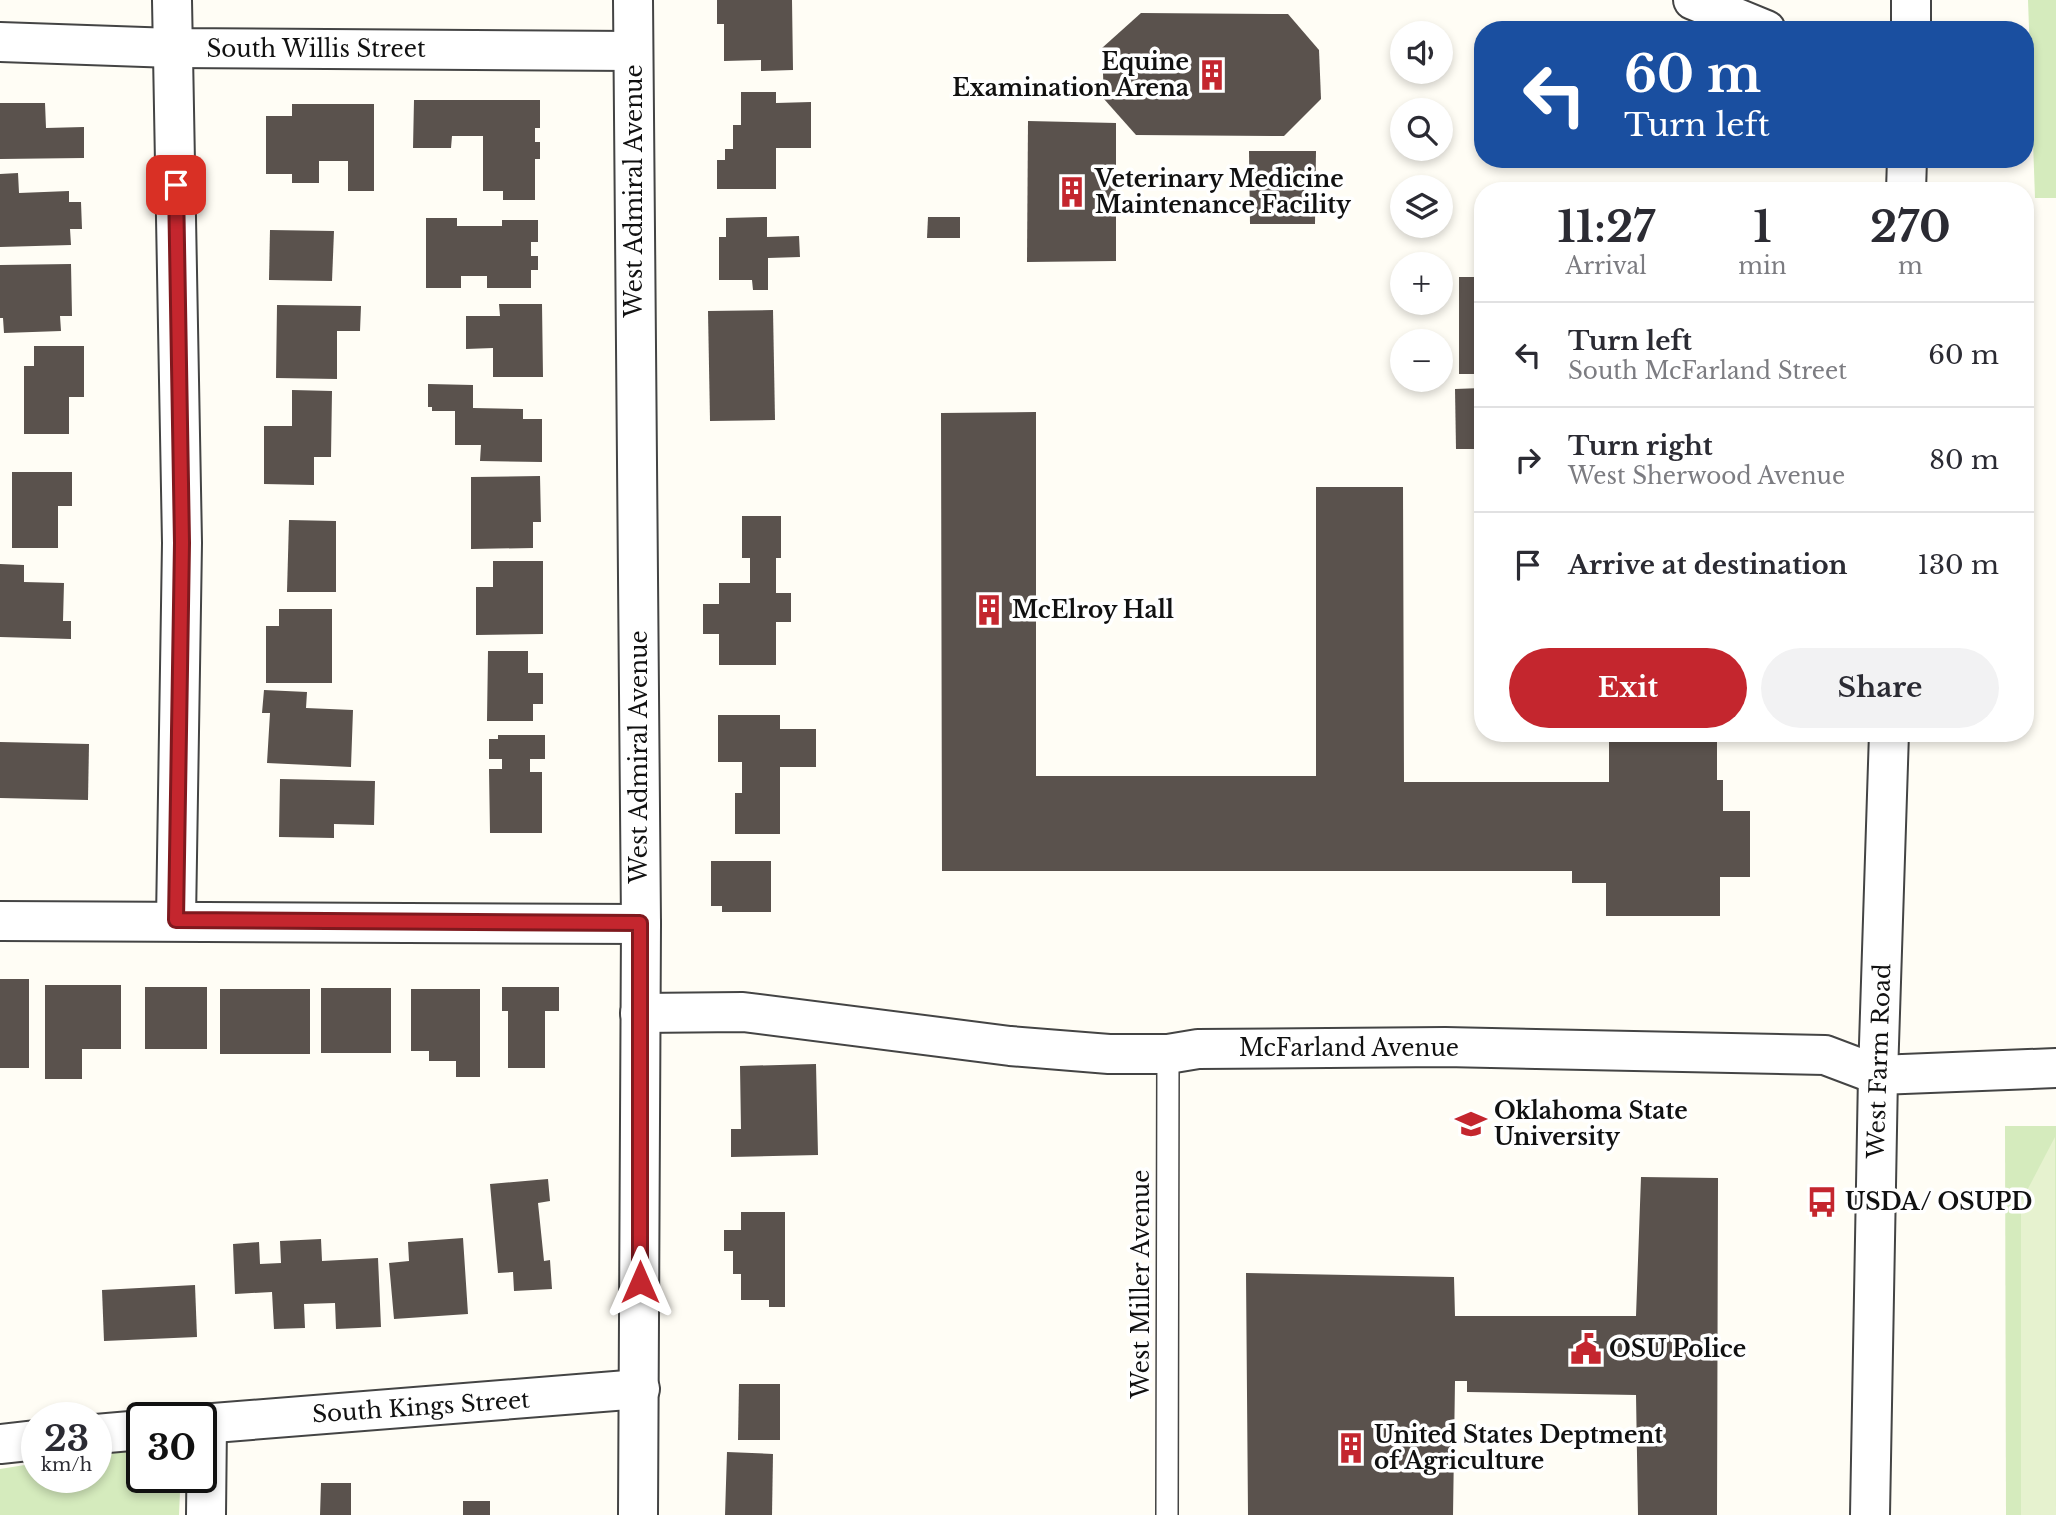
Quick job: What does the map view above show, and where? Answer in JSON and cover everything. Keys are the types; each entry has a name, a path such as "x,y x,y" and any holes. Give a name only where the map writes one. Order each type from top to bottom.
{"street":[{"path":"172,0 182,543 176,920"},
{"name":"West Admiral Avenue","path":"633,0 640,923 638,1515"},
{"path":"1693,0 1744,21"},
{"path":"1911,0 1911,21"},
{"name":"South Willis Street","path":"0,43 173,48 633,51"},
{"name":"West Farm Road","path":"1870,1515 1878,1075 1889,742"},
{"path":"0,921 640,923"},
{"name":"McFarland Avenue","path":"640,1013 743,1012 1010,1046 1109,1054 1168,1054 1198,1049 1445,1047 1825,1055 1878,1075 2056,1068"},
{"name":"South Kings Street","path":"217,1423 640,1390"},
{"path":"0,1444 21,1442"},
{"path":"206,1493 206,1515"}],"lane":[{"name":"West Miller Avenue","path":"1167,1515 1168,1054"}],"green space":[{"path":"2028,0 2056,0 2056,198 2035,198 2034,21 2029,21"},
{"path":"2005,1126 2056,1126 2056,1515 2006,1515"},
{"path":"2055,1137 2056,1515 2021,1515 2021,1202"},
{"path":"126,1448 126,1493 180,1493 179,1515 0,1515 0,1469 21,1466 21,1493 112,1493 112,1450"}],"building":[{"path":"717,0 792,0 793,70 761,71 761,60 724,61 724,24 717,24"},
{"name":"Equine Examination Arena","path":"1141,13 1288,14 1319,50 1321,99 1284,136 1136,135 1104,99 1102,48"},
{"path":"741,92 776,92 776,103 811,102 811,148 776,148 776,189 717,189 717,160 725,160 725,149 733,149 733,125 741,125"},
{"path":"414,100 540,100 540,128 535,128 535,142 540,142 540,159 535,159 535,200 503,200 503,191 483,191 483,136 452,136 451,148 413,148"},
{"path":"0,103 45,103 46,128 84,127 84,158 0,159"},
{"path":"292,104 374,104 374,191 348,191 348,161 319,161 319,183 292,183 292,174 266,174 266,116 292,116"},
{"name":"Veterinary Medicine Maintenance Facility","path":"1028,121 1116,123 1116,261 1027,262"},
{"path":"1249,151 1316,151 1315,224 1250,224"},
{"path":"18,173 19,193 69,191 69,202 81,202 82,229 70,229 71,245 0,247 0,174"},
{"path":"767,217 767,237 799,236 800,257 768,258 768,290 753,290 752,280 719,280 719,237 726,237 726,218"},
{"path":"928,217 960,217 960,238 927,238"},
{"path":"426,218 457,218 457,226 502,226 502,220 538,220 538,242 531,242 531,256 538,256 538,270 531,270 531,288 487,288 487,276 461,276 461,288 426,288"},
{"path":"270,230 334,231 332,281 269,280"},
{"path":"71,264 72,316 60,316 61,331 4,333 3,318 0,318 0,265"},
{"path":"1459,277 1474,277 1474,374 1459,374"},
{"path":"499,304 542,304 543,377 493,377 493,348 466,349 466,316 500,316"},
{"path":"277,305 361,306 360,331 337,331 337,379 276,378"},
{"path":"773,310 775,420 710,421 708,311"},
{"path":"34,346 84,346 84,397 69,397 69,434 24,434 24,366 34,366"},
{"path":"428,384 473,385 473,408 523,409 523,419 542,419 542,462 480,461 481,445 455,445 455,411 432,411 432,407 428,407"},
{"path":"1474,388 1474,449 1456,449 1455,389"},
{"path":"292,390 332,391 331,457 314,457 314,485 264,484 264,426 292,426"},
{"name":"McElroy Hall","path":"1036,412 1036,776 1316,776 1316,487 1403,487 1404,782 1609,782 1609,742 1717,742 1717,780 1723,780 1723,811 1750,811 1750,877 1720,877 1720,916 1606,916 1606,883 1572,883 1572,871 942,871 941,413"},
{"path":"12,472 72,472 72,506 58,506 58,548 12,548"},
{"path":"540,476 541,522 533,522 533,548 471,549 471,477"},
{"path":"742,516 781,516 781,558 776,558 776,593 791,593 791,622 776,622 776,665 719,665 719,634 703,634 703,604 719,604 719,583 750,583 750,558 742,558"},
{"path":"289,520 336,521 336,592 287,592"},
{"path":"493,561 543,561 543,634 476,635 476,587 493,587"},
{"path":"0,564 24,565 24,582 64,583 63,621 71,621 71,639 0,637"},
{"path":"279,609 332,609 332,683 266,683 266,626 279,626"},
{"path":"488,651 528,651 528,673 543,673 543,704 533,704 533,721 487,721"},
{"path":"264,690 307,692 306,708 353,710 351,767 267,763 270,713 262,713"},
{"path":"718,715 780,715 780,729 816,729 816,767 780,767 780,834 735,834 735,793 742,793 742,762 718,762"},
{"path":"498,735 545,735 545,759 530,759 530,772 542,772 542,833 490,833 489,769 502,769 502,759 489,759 489,739 498,739"},
{"path":"0,742 89,744 88,800 0,798"},
{"path":"280,779 375,781 374,825 334,824 334,838 279,837"},
{"path":"711,861 771,861 771,912 722,912 722,906 711,906"},
{"path":"0,979 29,979 29,1068 0,1068"},
{"path":"45,985 121,985 121,1049 82,1049 82,1079 45,1079"},
{"path":"145,987 207,987 207,1049 145,1049"},
{"path":"502,987 559,987 559,1011 545,1011 545,1068 508,1068 508,1011 502,1011"},
{"path":"321,988 391,988 391,1053 321,1053"},
{"path":"220,989 310,989 310,1054 220,1054"},
{"path":"411,989 480,989 480,1077 456,1077 456,1061 429,1061 429,1051 411,1051"},
{"path":"816,1064 818,1155 731,1157 731,1129 741,1129 740,1066"},
{"path":"1641,1177 1718,1178 1717,1515 1638,1515 1636,1395 1467,1392 1467,1381 1455,1381 1453,1515 1248,1515 1246,1273 1454,1277 1455,1316 1636,1316"},
{"path":"548,1179 550,1201 538,1203 544,1261 550,1260 552,1289 514,1291 513,1272 498,1273 490,1184"},
{"path":"741,1212 785,1212 785,1307 769,1307 769,1300 741,1300 741,1274 733,1274 733,1251 724,1251 724,1230 741,1230"},
{"path":"463,1238 468,1314 394,1319 389,1263 409,1261 408,1242"},
{"path":"321,1239 322,1261 378,1258 381,1327 336,1329 335,1303 304,1304 305,1328 274,1329 272,1292 235,1294 233,1244 259,1242 260,1264 281,1263 280,1241"},
{"path":"195,1285 197,1337 104,1341 102,1290"},
{"path":"739,1384 780,1384 780,1440 738,1440"},
{"path":"727,1452 773,1454 772,1515 725,1515"},
{"path":"321,1483 351,1483 351,1515 320,1515"},
{"path":"463,1501 490,1501 490,1515 463,1515"}],"place":[{"name":"Equine Examination Arena","path":"1212,75"},
{"name":"Veterinary Medicine Maintenance Facility","path":"1072,192"},
{"name":"McElroy Hall","path":"989,610"},
{"name":"Oklahoma State University","path":"1471,1124"},
{"name":"USDA/ OSUPD","path":"1822,1202"},
{"name":"OSU Police","path":"1586,1349"},
{"name":"United States Deptment of Agriculture","path":"1351,1448"}],"route":[{"path":"176,185 182,543 176,920 640,923 640,1282"}]}
